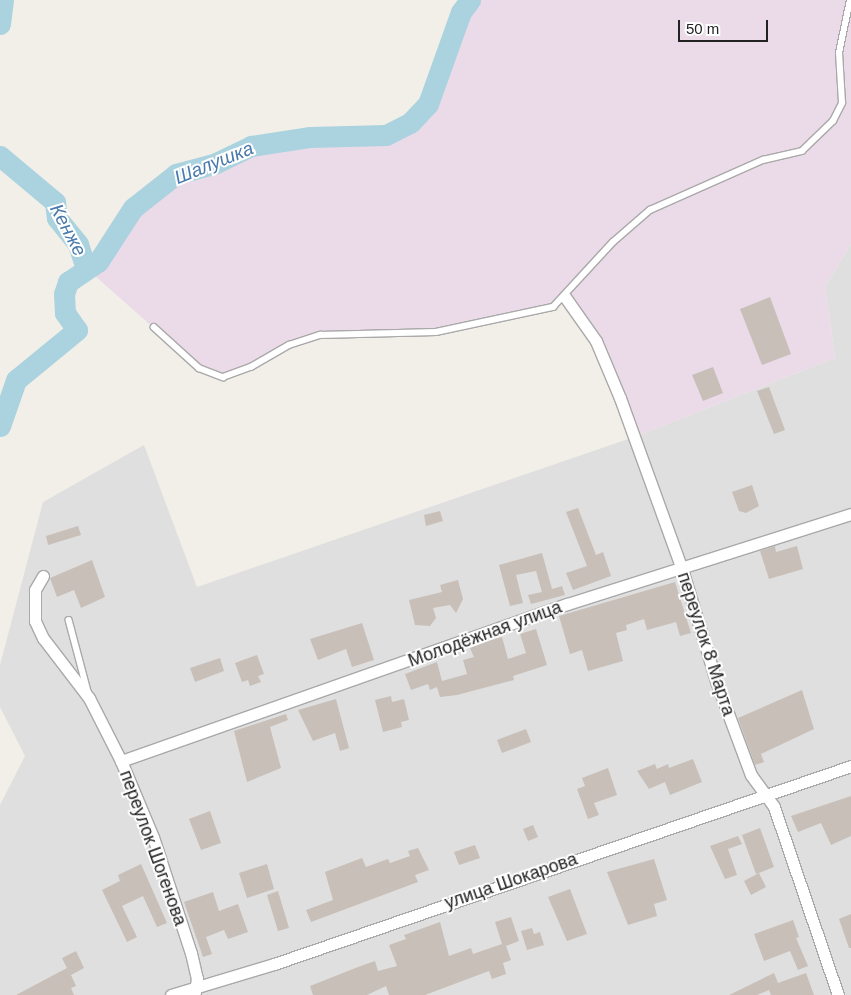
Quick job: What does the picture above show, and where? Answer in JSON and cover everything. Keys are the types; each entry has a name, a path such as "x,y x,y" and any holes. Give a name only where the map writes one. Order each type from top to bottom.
{"street":[{"name":"переулок 8 Марта","path":"565,297 596,340 682,569 716,681 751,775 774,807 838,995"},
{"name":"Молодёжная улица","path":"121,761 567,604 851,514"},
{"name":"переулок Шогенова","path":"43,576 35,590 35,621 89,698 121,761 157,849 191,953 195,991"},
{"name":"улица Шокарова","path":"172,995 195,991 851,766"}],"lane":[{"path":"154,327 199,368 223,378 304,339 352,332 436,332 536,313 553,307 565,297 613,242 650,210 763,160 802,151 833,121 842,103 839,53 850,0"},
{"path":"69,620 83,660 89,698"}],"shaded area":[{"path":"470,0 851,0 851,244 825,286 835,358 634,437 609,373 565,297 536,313 436,332 304,339 223,377 199,368 86,268 98,262 133,208 176,174 214,164 251,146 310,137 386,135 411,122 429,104 461,12"},
{"path":"851,244 851,995 0,995 0,805 25,756 0,707 0,665 43,502 144,445 197,587 634,437 835,358 825,286"}],"building":[{"path":"770,297 791,354 762,365 740,309"},
{"path":"713,367 723,393 703,401 692,375"},
{"path":"769,387 785,430 774,434 757,391"},
{"path":"752,485 759,506 746,513 739,511 732,492"},
{"path":"578,508 596,555 603,552 611,576 573,590 566,573 587,566 566,512"},
{"path":"440,511 443,521 426,526 424,515"},
{"path":"78,526 81,535 48,545 46,536"},
{"path":"775,546 776,552 797,546 803,569 769,579 760,551"},
{"path":"542,553 552,589 562,586 565,595 531,604 528,595 542,592 536,571 516,575 523,603 510,606 499,565"},
{"path":"92,560 105,597 81,608 74,590 57,597 50,578"},
{"path":"458,580 463,599 456,613 450,605 433,608 436,618 430,626 415,625 409,600 442,592 440,585"},
{"path":"675,582 691,633 680,636 676,622 647,630 644,619 626,625 627,630 616,633 623,661 588,671 582,650 570,654 559,616"},
{"path":"362,623 374,660 352,667 346,649 318,660 310,639"},
{"path":"536,629 547,665 513,676 514,680 457,695 440,697 437,687 430,690 428,684 411,690 405,674 437,662 442,681 467,674 463,660 474,657 470,648 491,640 502,637 508,659 526,653 520,634"},
{"path":"257,655 264,674 258,676 261,682 250,686 248,680 242,682 235,663"},
{"path":"220,658 224,671 195,682 190,668"},
{"path":"802,690 814,729 761,754 764,762 755,765 738,718"},
{"path":"391,696 392,702 404,699 409,720 401,722 402,727 383,732 375,700"},
{"path":"336,699 349,748 340,751 335,733 313,741 298,710"},
{"path":"286,714 288,720 270,727 281,768 247,782 234,731"},
{"path":"526,729 531,742 502,753 497,740"},
{"path":"693,759 702,782 670,795 665,782 649,789 637,771 655,764 657,769 668,764 669,768"},
{"path":"608,768 617,795 594,803 599,815 588,819 577,789 585,786 582,778"},
{"path":"851,796 851,836 831,845 821,823 798,832 791,816"},
{"path":"210,811 221,843 201,850 189,819"},
{"path":"533,825 538,837 528,841 523,829"},
{"path":"760,828 774,867 756,874 742,835"},
{"path":"738,836 742,844 728,849 737,875 725,879 710,846"},
{"path":"475,845 480,858 459,865 454,852"},
{"path":"418,848 429,870 415,875 418,882 311,922 306,910 333,900 325,872 362,858 366,867 388,859 390,863 410,856 408,851"},
{"path":"654,859 667,900 654,904 657,916 628,925 607,872"},
{"path":"141,864 167,923 157,927 143,896 122,906 137,937 127,942 102,890 120,881 118,875"},
{"path":"267,864 274,889 247,898 239,873"},
{"path":"759,873 766,887 751,895 744,881"},
{"path":"570,889 587,934 567,941 548,897"},
{"path":"278,891 289,928 278,931 267,895"},
{"path":"213,892 219,911 238,904 248,932 228,939 224,930 206,937 212,954 203,957 184,902"},
{"path":"851,914 851,948 849,948 839,919"},
{"path":"511,917 519,941 506,946 511,960 503,963 506,974 492,979 489,971 425,995 389,995 386,986 367,995 313,995 310,986 375,961 378,971 397,966 389,945 406,939 404,935 440,922 449,956 471,948 473,954 502,944 495,922"},
{"path":"793,920 799,937 796,938 808,966 798,970 790,951 764,961 754,934"},
{"path":"532,928 534,934 540,932 544,945 527,950 521,931"},
{"path":"76,951 84,968 71,975 76,986 71,988 74,995 16,995 67,968 62,958"},
{"path":"774,973 778,983 806,973 814,995 771,995 769,990 757,995 729,995"}],"waterway":[{"name":"Кенже","path":"0,24 3,0"},
{"name":"Шалушка","path":"0,426 16,380 77,330 65,313 64,294 68,282 98,262 133,208 176,174 214,164 251,146 310,137 386,135 411,122 428,104 461,12 470,0"},
{"name":"Кенже","path":"0,156 55,202 57,218 78,244 86,268"}]}
